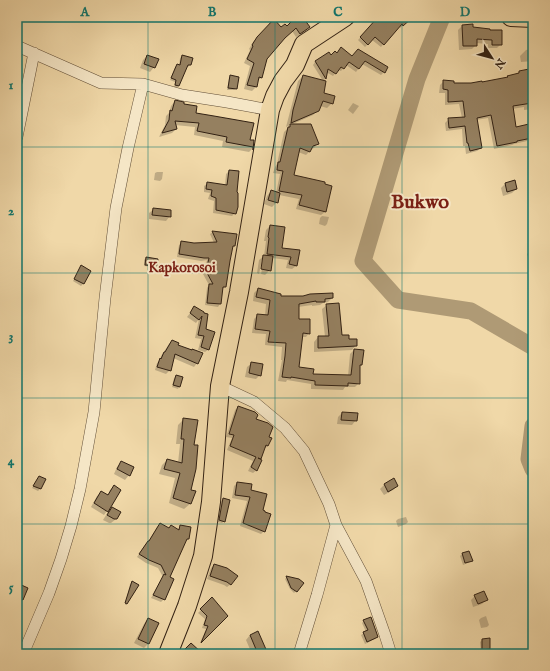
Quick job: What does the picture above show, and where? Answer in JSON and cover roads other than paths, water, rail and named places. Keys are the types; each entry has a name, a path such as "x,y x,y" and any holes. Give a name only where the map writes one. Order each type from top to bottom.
{"main road":[{"path":"168,654 187,606 203,556 211,502 220,386 239,292 270,110 275,96 283,81 295,65 304,44 345,17"},
{"path":"511,17 533,18"}],"street":[{"path":"17,46 101,83 143,84 182,95 270,110"},
{"path":"17,137 34,53"},
{"path":"23,654 61,559 80,489 94,412 105,298 116,208 143,84"},
{"path":"220,386 254,402 285,428 304,451 329,504 336,525 366,581 391,654"},
{"path":"298,654 317,595 336,525"}],"waterway":[{"path":"442,17 417,79 363,261 398,300 471,311 533,347"},
{"path":"533,426 529,459 533,469"}],"district":[{"name":"Bukwo","path":"420,201"},
{"name":"Kapkorosoi","path":"182,267"}]}
